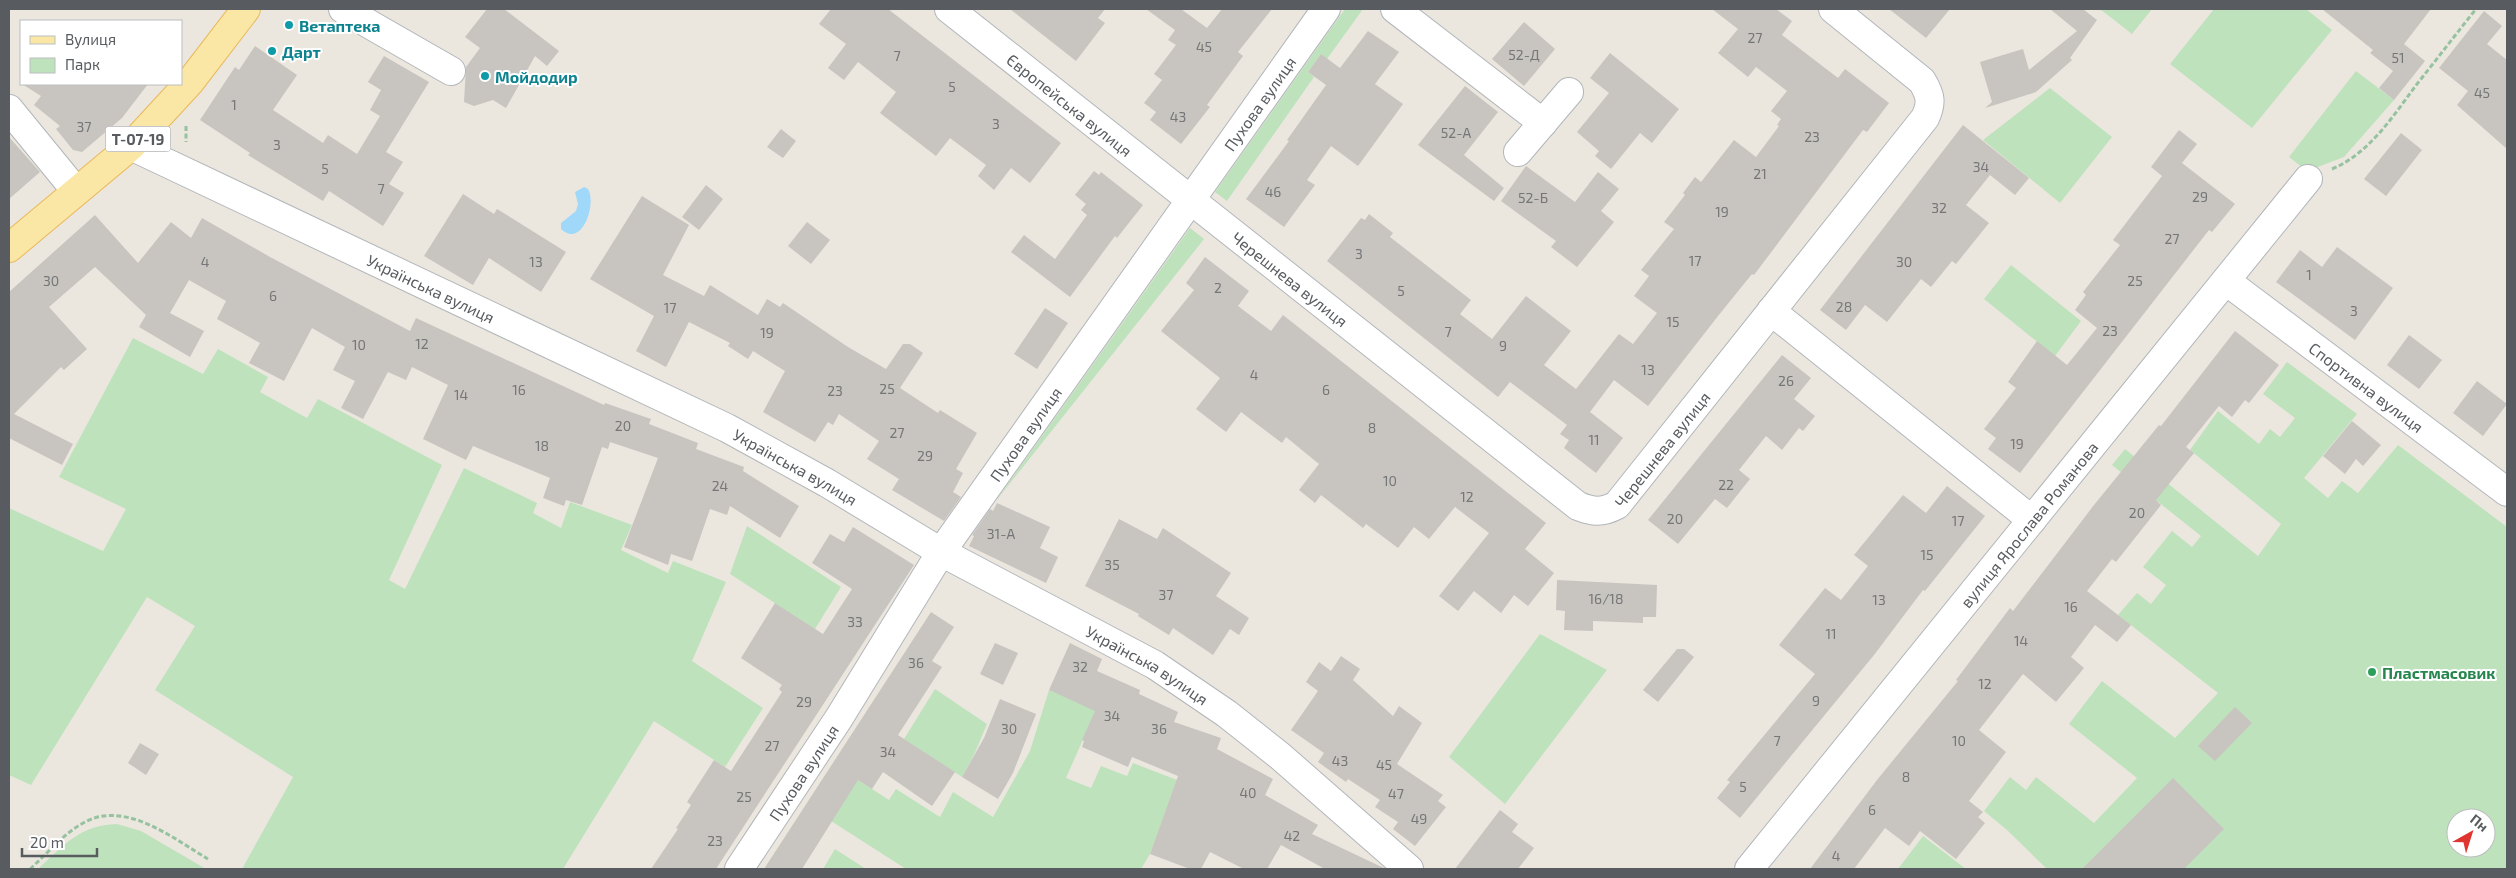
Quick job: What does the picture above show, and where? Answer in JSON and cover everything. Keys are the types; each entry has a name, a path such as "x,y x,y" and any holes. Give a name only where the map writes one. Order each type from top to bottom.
{"main road":[{"name":"Т-07-19","path":"9,248 131,146 190,82 246,9"}],"street":[{"path":"343,9 451,71"},
{"name":"Європейська вулиця","path":"949,9 1189,201"},
{"name":"Пухова вулиця","path":"739,869 839,718 941,552 1326,9"},
{"path":"1395,9 1543,123"},
{"name":"Черешнева вулиця","path":"1189,201 1578,506 1594,512 1607,510 1617,505 1925,118 1931,106 1930,94 1911,70 1834,9"},
{"path":"1518,152 1569,92"},
{"path":"9,110 76,191"},
{"name":"Українська вулиця","path":"131,146 727,428 827,483 941,552 1154,665 1190,687 1280,756 1409,869"},
{"name":"вулиця Ярослава Романова","path":"1749,869 2308,179"},
{"name":"Спортивна вулиця","path":"2226,281 2507,492"},
{"path":"1771,311 2032,520"}],"path":[{"path":"2308,179 2343,164 2363,150 2382,130 2476,9"},
{"path":"30,869 72,831 86,821 111,816 126,818 152,826 208,859"}],"green space":[{"path":"1345,9 1363,9 1327,59 1321,54 1308,72 1314,77 1227,201 1215,192"},
{"path":"2100,9 2152,9 2132,34"},
{"path":"2214,9 2306,9 2332,30 2252,128 2170,64"},
{"path":"2356,71 2394,100 2344,157 2307,171 2289,157"},
{"path":"2050,88 2112,137 2060,203 1983,140"},
{"path":"1190,228 1204,239 996,501"},
{"path":"2011,265 2081,321 2055,356 1984,299"},
{"path":"133,338 203,374 218,349 268,377 260,392 307,418 318,399 442,465 389,580 405,589 464,468 537,503 533,513 561,528 570,502 632,525 621,550 668,573 673,561 726,582 692,661 763,708 725,767 654,721 563,869 242,869 293,777 155,690 195,626 147,597 31,785 9,775 9,508 103,551 126,509 59,477"},
{"name":"Пластмасовик","path":"2287,362 2357,414 2304,478 2328,498 2342,481 2358,493 2398,445 2507,527 2507,869 2047,869 2007,830 1984,811 2010,777 2026,790 2036,777 2094,823 2137,778 2069,724 2102,681 2175,738 2218,693 2118,615 2137,593 2151,604 2166,585 2143,567 2172,531 2192,547 2201,536 2112,465 2125,449 2258,556 2281,524 2190,450 2218,411 2259,444 2270,429 2280,437 2295,418 2263,394"},
{"path":"747,526 841,587 815,629 730,574"},
{"path":"1540,634 1607,670 1505,804 1449,757"},
{"path":"935,689 987,724 962,777 904,739"},
{"path":"1049,690 1096,710 1066,778 1091,788 1101,766 1127,776 1133,763 1177,780 1150,854 1141,869 906,869 806,805 858,780 889,800 896,789 940,817 953,792 993,817 1030,751"},
{"path":"117,824 141,831 206,869 38,869 65,844 83,832 104,825"},
{"path":"1923,836 1966,869 1898,869"},
{"path":"835,849 866,869 823,869"}],"water":[{"path":"584,187 588,189 590,196 589,214 581,229 569,234 561,229 561,223 576,211 578,204 575,192"}],"building":[{"path":"487,9 504,9 559,51 547,66 535,56 506,108 493,100 474,106 464,102 466,67 480,48 465,37"},
{"path":"831,9 888,9 1061,143 1030,183 1011,168 994,190 978,176 986,165 950,138 936,156 880,113 896,92 858,62 844,80 828,68 846,44 819,24"},
{"path":"1010,9 1105,9 1098,18 1105,23 1076,61"},
{"path":"1146,9 1181,9 1207,28 1222,9 1272,9 1238,52 1243,56 1207,105 1210,107 1181,144 1150,120 1156,112 1144,103 1162,80 1154,74 1176,45 1168,40 1175,30"},
{"path":"1712,9 1776,9 1792,21 1782,35 1838,78 1845,69 1889,103 1867,132 1863,130 1754,275 1752,274 1718,316 1648,406 1614,380 1590,412 1623,438 1596,473 1564,448 1569,440 1560,434 1567,425 1510,382 1498,397 1327,261 1361,218 1365,220 1369,214 1393,233 1390,237 1471,300 1460,314 1492,339 1526,296 1571,331 1544,365 1576,389 1619,334 1633,344 1657,313 1634,296 1649,276 1641,270 1674,229 1664,222 1685,195 1683,193 1695,177 1701,182 1734,140 1756,157 1779,126 1777,125 1781,119 1771,111 1787,91 1756,67 1748,77 1718,53 1738,29"},
{"path":"1889,9 1950,9 1926,38"},
{"path":"2050,9 2083,9 2097,20 2070,58 2072,60 2036,92 1985,108 1992,102 1980,62 2023,49 2029,70 2077,31"},
{"path":"2322,9 2431,9 2404,44 2425,61 2394,100 2379,88 2393,71 2370,53 2373,50"},
{"path":"2484,11 2502,26 2487,44 2507,60 2507,149 2457,105 2468,91 2439,68"},
{"path":"1524,22 1555,49 1524,86 1492,59"},
{"path":"1368,31 1399,52 1375,84 1403,104 1358,166 1331,146 1307,180 1315,185 1284,227 1246,199 1289,141 1287,140 1326,85 1308,72 1321,54 1340,68"},
{"path":"255,46 297,75 273,110 323,143 328,135 357,154 380,116 370,110 381,90 368,82 384,56 429,82 386,152 403,162 389,184 404,193 383,226 329,191 323,201 248,155 250,153 200,120 235,67 239,70"},
{"path":"1610,53 1679,109 1652,143 1640,133 1611,169 1595,156 1599,151 1577,132 1609,93 1590,78"},
{"path":"24,85 147,85 122,118 82,152 73,150 56,129 60,126 34,105 41,96"},
{"path":"1465,86 1498,112 1464,155 1504,188 1494,201 1418,145"},
{"path":"1963,125 2029,178 2015,195 1990,175 1966,205 1989,223 1956,264 1952,261 1931,287 1921,279 1887,322 1865,305 1846,330 1820,310"},
{"path":"781,129 796,141 783,158 767,147"},
{"path":"2179,130 2197,144 2182,163 2235,204 2212,232 2209,230 2020,473 1988,449 1996,438 1984,429 2016,388 2008,382 2037,341 2067,365 2097,328 2075,310 2086,295 2083,292 2120,245 2113,240 2162,176 2151,167"},
{"path":"2401,133 2422,150 2386,196 2364,179"},
{"path":"9,137 40,172 9,199"},
{"path":"1526,166 1575,202 1598,172 1619,189 1601,211 1614,222 1577,267 1551,247 1556,241 1501,201"},
{"path":"1094,171 1099,175 1101,172 1143,205 1117,238 1115,236 1070,297 1011,252 1024,235 1055,259 1087,215 1081,210 1086,204 1075,195"},
{"path":"706,185 723,199 699,230 682,217"},
{"path":"463,194 494,214 497,209 566,252 541,292 489,258 473,285 424,256"},
{"path":"642,196 689,225 663,275 704,296 710,285 758,315 767,299 780,307 783,303 848,347 886,369 903,344 910,344 923,353 900,388 938,413 940,410 977,433 956,469 963,473 953,492 961,497 944,521 892,490 899,479 867,459 879,441 839,414 833,425 828,422 815,442 763,412 785,371 753,351 748,359 728,346 730,343 689,322 666,367 636,351 654,316 590,279"},
{"path":"95,215 138,263 171,222 191,238 202,218 270,257 410,331 416,318 604,405 605,403 651,419 649,424 698,443 696,449 744,467 743,471 799,506 780,538 730,506 727,515 710,509 692,561 671,554 668,565 624,547 658,458 610,442 608,449 602,447 582,505 566,500 564,506 543,498 550,478 473,446 466,460 423,439 448,385 412,367 406,380 388,372 363,419 341,408 355,381 333,370 345,347 312,328 284,381 249,363 260,343 217,319 226,301 189,280 170,313 204,331 190,357 139,327 146,315 95,267 49,307 87,349 64,370 61,367 14,414 73,444 62,465 9,438 9,292"},
{"path":"807,222 830,240 811,264 788,246"},
{"path":"2337,247 2393,288 2355,340 2276,282 2300,250 2322,267"},
{"path":"1205,257 1249,291 1238,306 1271,331 1283,315 1546,523 1525,549 1554,573 1528,606 1514,595 1501,613 1474,591 1458,611 1439,596 1489,533 1455,507 1429,539 1414,527 1398,548 1366,524 1363,528 1321,495 1315,503 1299,490 1319,464 1286,437 1282,443 1241,412 1226,432 1196,409 1220,378 1161,331 1194,290 1186,283"},
{"path":"1045,308 1068,323 1037,369 1014,354"},
{"path":"2235,331 2279,365 2249,403 2245,400 2232,417 2219,406 2186,447 2194,453 2156,500 2161,505 2116,562 2112,559 2087,591 2131,625 2117,642 2095,625 2071,657 2084,668 2056,702 2023,674 1979,730 2006,752 1969,801 1983,812 1978,817 1985,823 1956,859 1920,831 1909,846 1885,828 1854,869 1810,869 1877,780 1958,681 1956,680 2010,608 2013,611 2094,505 2159,425 2161,426"},
{"path":"2409,335 2442,360 2419,389 2387,365"},
{"path":"1782,355 1811,378 1794,399 1815,416 1803,431 1799,428 1782,450 1766,436 1739,470 1750,479 1727,508 1715,499 1678,544 1648,520"},
{"path":"2477,381 2507,404 2483,436 2453,413"},
{"path":"2352,421 2381,445 2363,466 2356,459 2345,474 2323,456"},
{"path":"1947,486 1985,516 1925,591 1923,590 1874,655 1740,818 1717,798 1730,782 1727,780 1815,674 1779,645 1825,588 1841,600 1868,566 1854,555 1903,495 1926,513"},
{"path":"997,503 1050,527 1040,548 1058,557 1046,583 969,546 974,536 972,535 990,509 993,511"},
{"path":"1119,519 1157,539 1163,528 1231,573 1216,596 1249,618 1239,635 1230,629 1213,655 1173,628 1169,635 1138,616 1139,614 1085,586"},
{"path":"853,527 914,565 716,869 651,869 678,829 676,828 691,805 687,802 714,760 731,771 782,692 779,689 782,685 741,658 775,603 823,634 852,589 812,563 830,534 844,542"},
{"path":"1557,580 1657,585 1656,617 1643,617 1643,623 1593,621 1593,631 1564,630 1565,611 1556,610"},
{"path":"931,612 954,627 932,661 942,667 898,735 955,772 932,806 883,772 872,789 858,780 802,869 764,869"},
{"path":"995,643 1018,653 1003,685 980,674"},
{"path":"1070,643 1102,659 1097,671 1140,690 1139,694 1178,712 1174,722 1221,738 1217,749 1273,779 1265,795 1318,825 1312,834 1386,869 1325,869 1281,845 1267,869 1244,869 1210,852 1201,869 1190,869 1150,854 1178,776 1132,757 1128,767 1082,747 1084,741 1082,740 1095,711 1049,690"},
{"path":"1677,649 1684,649 1694,657 1658,702 1643,690"},
{"path":"1341,656 1360,669 1353,680 1393,716 1399,706 1422,723 1397,764 1443,795 1438,801 1446,807 1415,846 1393,829 1398,822 1375,807 1380,800 1348,779 1346,782 1318,762 1324,753 1291,730 1318,691 1306,682 1319,662 1331,671"},
{"path":"1000,699 1036,714 1013,773 998,799 962,777 984,738"},
{"path":"2235,707 2252,723 2215,761 2198,746"},
{"path":"140,743 159,754 146,775 128,763"},
{"path":"2173,778 2224,829 2184,869 2082,869"},
{"path":"1500,810 1518,824 1512,832 1534,848 1518,869 1455,869"}],"place":[{"name":"Ветаптека","path":"289,25"},
{"name":"Дарт","path":"272,51"},
{"name":"Мойдодир","path":"485,76"},
{"name":"Пластмасовик","path":"2372,672"}]}
